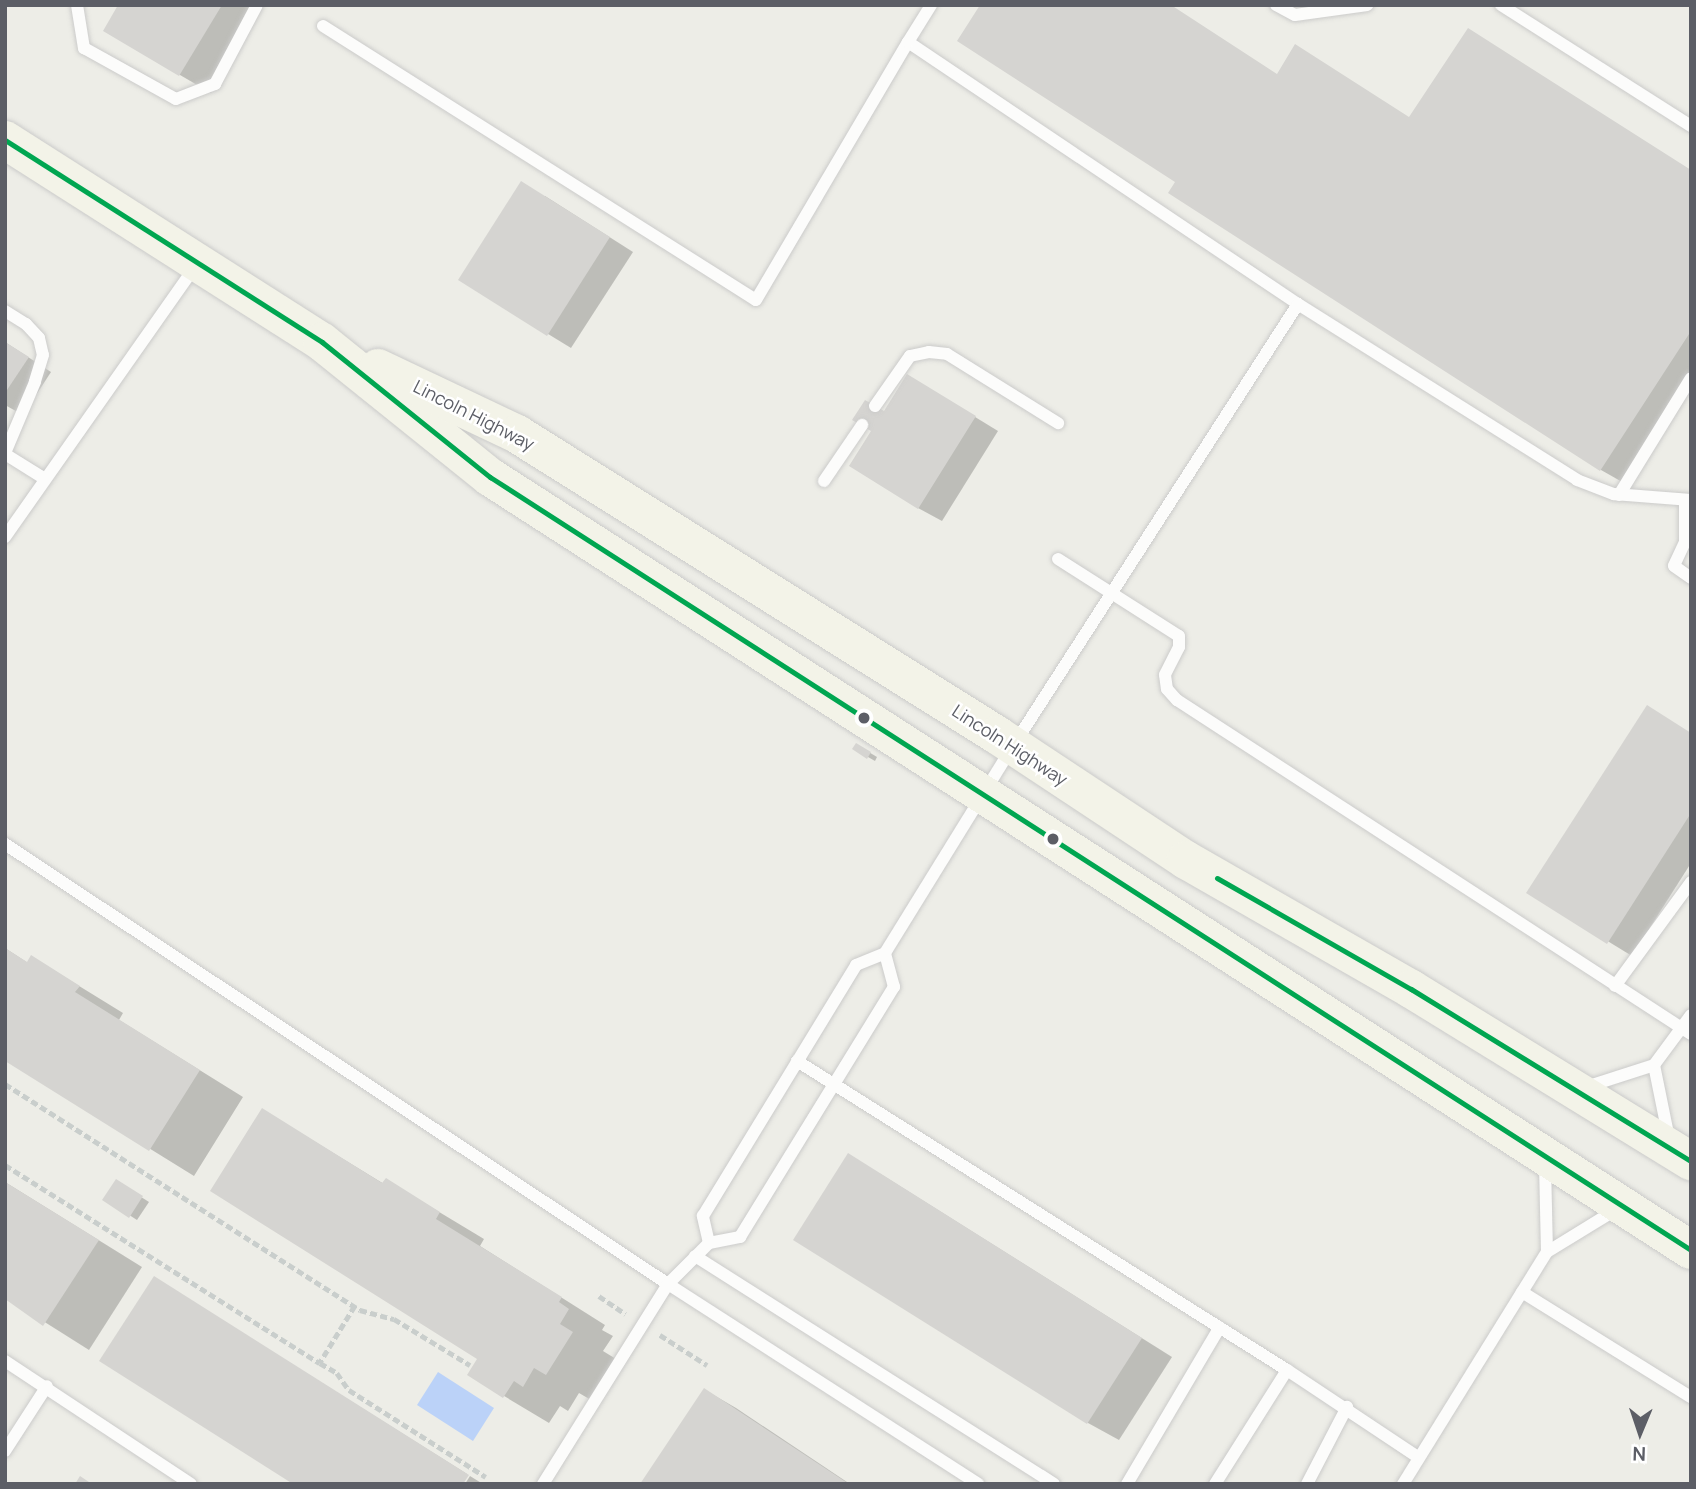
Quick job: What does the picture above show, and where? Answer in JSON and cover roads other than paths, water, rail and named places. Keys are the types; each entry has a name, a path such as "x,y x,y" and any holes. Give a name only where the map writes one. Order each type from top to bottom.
{"main road":[{"name":"Lincoln Highway","path":"5,140 322,342 490,477 1691,1250"},
{"name":"Lincoln Highway","path":"322,342 517,434 1013,746 1186,860 1411,989 1681,1155"}],"lane":[{"path":"77,5 84,48 176,99 215,84 257,5"},
{"path":"323,26 756,300 931,5"},
{"path":"1276,5 1295,15 1367,5"},
{"path":"1501,5 1691,126"},
{"path":"908,41 1298,304 1577,480 1619,495 1688,500 1685,542 1674,566 1691,578"},
{"path":"5,537 198,263"},
{"path":"709,1242 703,1216 856,965 885,953 1013,746 1298,304"},
{"path":"5,311 26,324 39,338 43,355 5,454 45,479"},
{"path":"875,407 910,356 929,352 947,354 1058,423"},
{"path":"1619,495 1691,378"},
{"path":"824,481 862,425"},
{"path":"1058,559 1179,636 1179,647 1165,675 1167,689 1177,700 1686,1031"},
{"path":"5,844 668,1284 978,1484"},
{"path":"1615,986 1691,882"},
{"path":"542,1484 668,1284 709,1242 740,1237 894,987 885,953"},
{"path":"1576,1091 1654,1065 1686,1031 1691,1015"},
{"path":"797,1061 1348,1407 1418,1457"},
{"path":"1654,1065 1681,1155"},
{"path":"1545,1156 1547,1252"},
{"path":"1403,1484 1547,1252 1622,1206"},
{"path":"695,1256 1054,1484"},
{"path":"1522,1292 1691,1396"},
{"path":"1126,1484 1220,1327"},
{"path":"5,1361 47,1386 191,1484"},
{"path":"1215,1484 1287,1370"},
{"path":"5,1451 47,1386"},
{"path":"1307,1484 1348,1407"}],"water":[{"path":"438,1372 494,1408 473,1441 417,1405"}]}
